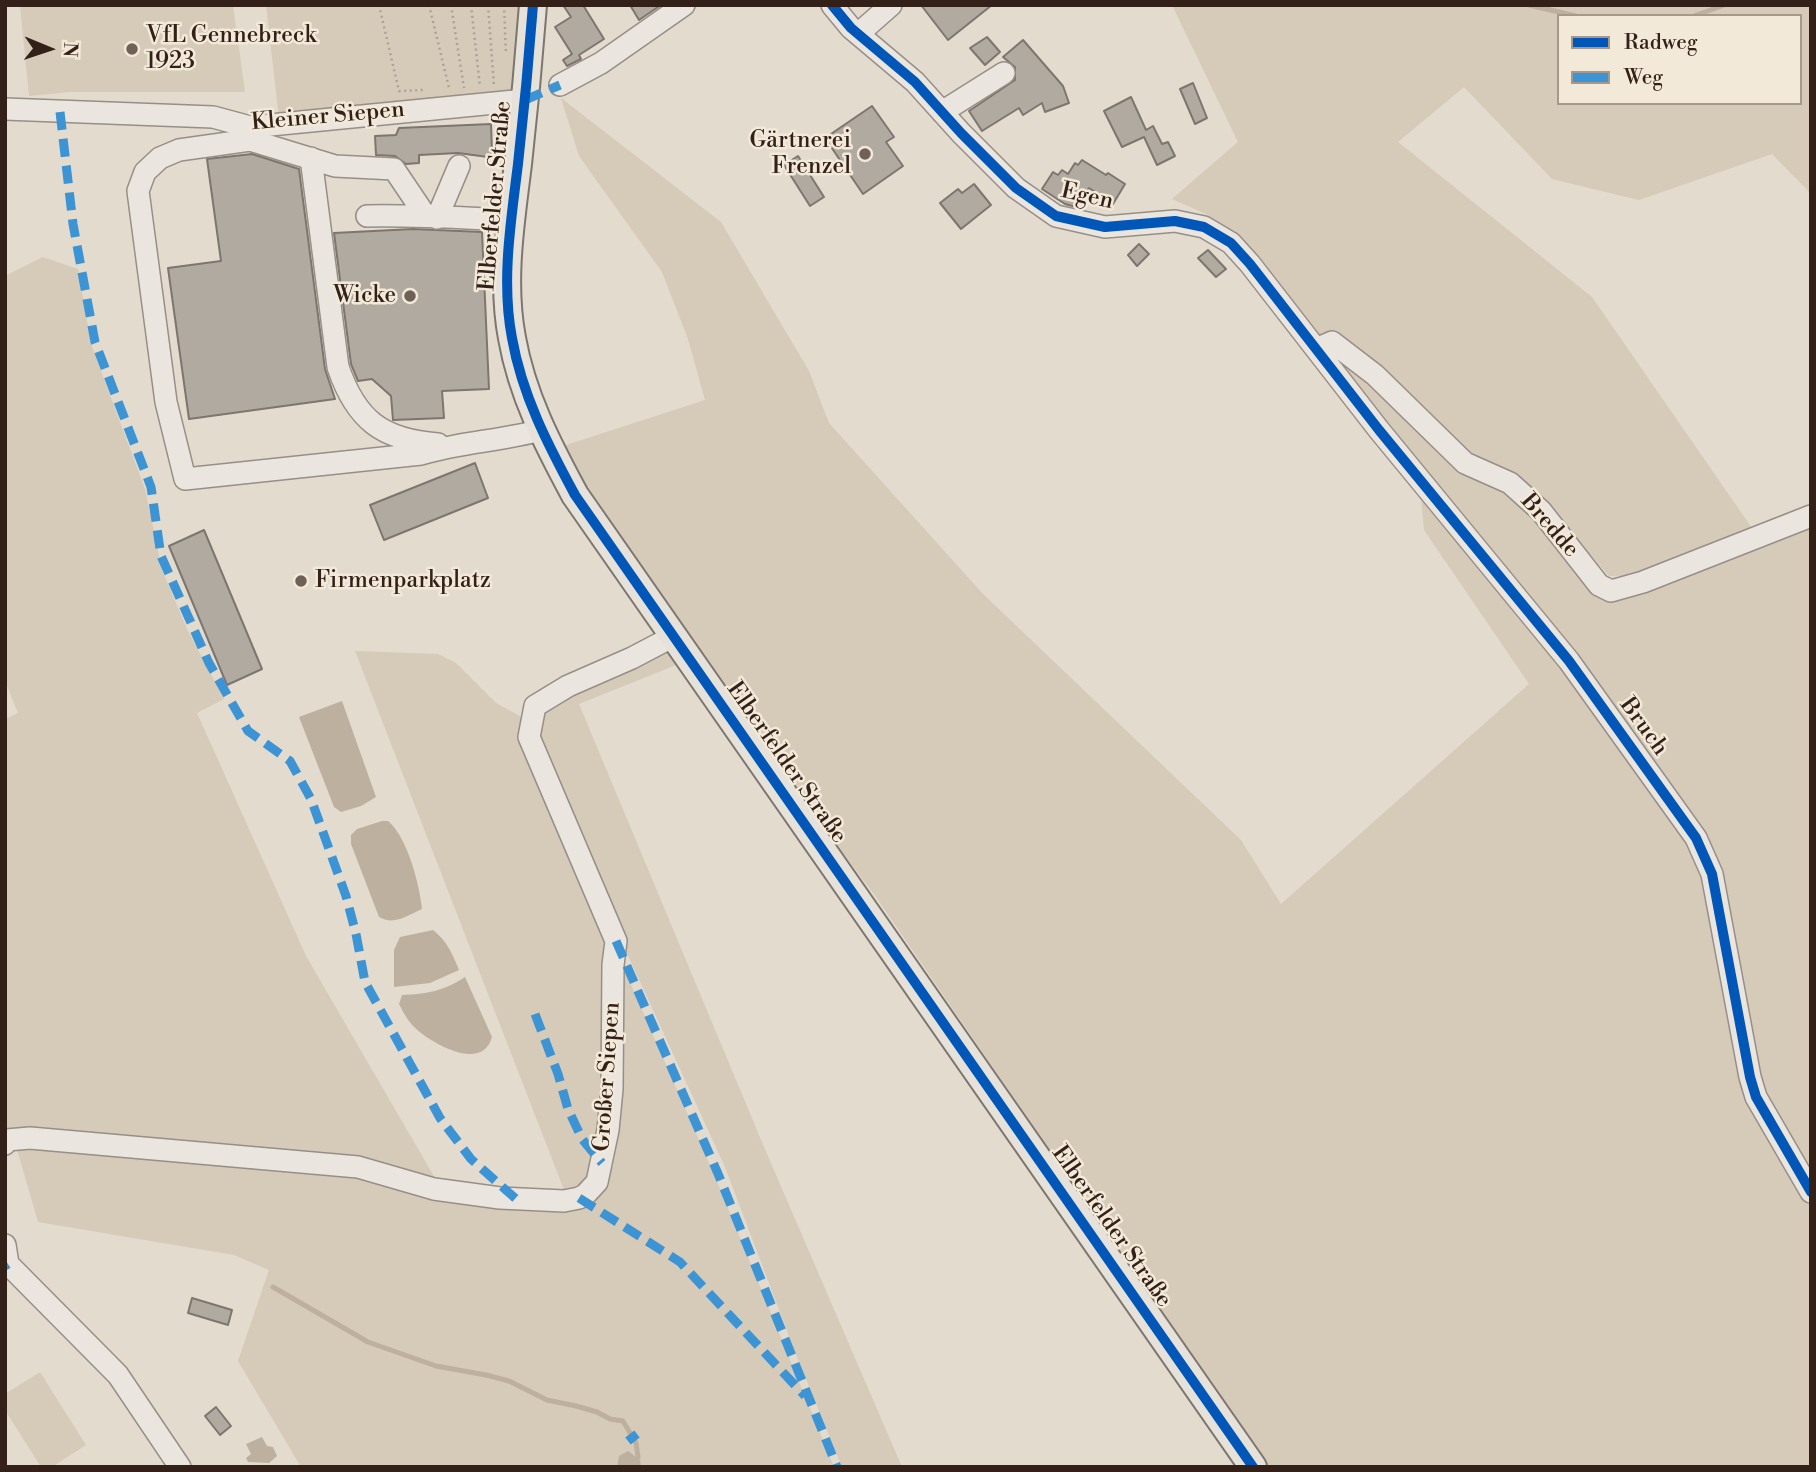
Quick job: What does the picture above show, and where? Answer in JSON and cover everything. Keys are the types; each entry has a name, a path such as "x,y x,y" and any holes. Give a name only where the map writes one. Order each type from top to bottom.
{"main road":[{"name":"Elberfelder Straße","path":"533,5 507,281 511,335 522,380 541,430 575,495 672,638 1253,1467"}],"street":[{"path":"560,85 601,64 684,5"},
{"name":"Egen","path":"832,5 858,34 915,82 1016,188 1056,216 1105,227 1175,221 1204,227 1231,243 1316,349"},
{"path":"858,34 891,5"},
{"path":"942,112 1004,73"},
{"name":"Kleiner Siepen","path":"5,109 213,117 250,127 455,94 525,100"},
{"path":"431,217 394,169 335,166 250,140 179,149 160,158 145,172 138,191 166,402 185,479 421,454 449,445"},
{"path":"311,159 338,367 347,393 360,411 377,427 399,438 420,443 449,445 512,438 541,430"},
{"path":"431,217 459,166"},
{"path":"367,216 511,220"},
{"name":"Bredde","path":"1316,349 1332,342 1375,375 1465,463 1510,483 1541,511 1599,585 1611,590 1643,582 1811,516"},
{"name":"Bruch","path":"1316,349 1447,514 1569,661 1696,838 1712,874 1756,1097 1811,1192"},
{"name":"Großer Siepen","path":"5,1144 8,1140 30,1138 358,1167 434,1189 500,1198 564,1201 585,1195 597,1182 608,1130 612,1089 613,965 616,941 529,737 535,706 568,686 672,638"},
{"path":"7,1254 118,1375 180,1467"}],"path":[{"path":"379,5 399,91 424,89"},
{"path":"429,5 455,94"},
{"path":"452,5 455,94"},
{"path":"471,5 480,89"},
{"path":"437,89 455,94 494,88 488,5"},
{"path":"504,5 506,60"}],"shaded area":[{"name":"VfL Gennebreck 1923","path":"20,5 233,5 245,92 70,92 29,96"},
{"path":"266,5 524,5 518,95 279,119"},
{"path":"1172,5 1811,5 1811,194 1772,154 1639,200 1552,179 1464,87 1398,142 1592,297 1754,531 1638,577 1609,576 1541,496 1535,513 1600,596 1811,520 1811,1178 1758,1082 1722,875 1705,830 1562,634 1248,253 1208,215 1172,199 1238,142"},
{"path":"561,98 721,222 809,371 829,423 983,594 1241,840 1281,904 1529,684 1424,530 1421,497 1597,710 1704,866 1776,1148 1811,1206 1811,1467 1267,1467 876,897 712,678 594,496 557,448 705,400 688,339 662,272 579,156"},
{"path":"43,257 78,269 91,344 145,489 162,570 187,629 224,699 197,713 306,956 439,1185 5,1134 5,719 18,713 5,681 5,276"},
{"path":"671,642 686,661 579,704 764,1147 902,1467 842,1467 725,1167 609,914 536,738 542,709"},
{"path":"355,651 438,654 456,663 496,703 527,720 619,957 716,1179 834,1467 301,1467 238,1361 269,1270 234,1255 38,1222 16,1146 566,1195"},
{"path":"342,701 376,797 361,806 341,812 334,807 299,717"},
{"path":"388,821 395,828 407,849 421,899 422,909 396,920 379,917 351,844 351,835 357,829"},
{"path":"433,930 449,948 459,970 430,983 394,987 394,950 400,937"},
{"path":"465,977 492,1037 486,1048 478,1053 456,1052 422,1034 412,1025 399,1004 402,995 435,991"},
{"path":"40,1372 86,1445 52,1467 41,1467 5,1410 5,1394"},
{"path":"262,1437 267,1446 273,1447 277,1456 269,1463 248,1462 246,1458 251,1454 246,1444"},
{"path":"628,1451 640,1460 641,1467 617,1467 619,1456"}],"building":[{"path":"563,5 583,5 604,39 579,55 581,59 567,66 563,60 572,54 555,27 571,17"},
{"path":"630,5 661,5 639,20"},
{"path":"921,5 992,5 948,40"},
{"path":"987,37 1000,52 985,65 970,48"},
{"path":"1023,40 1063,86 1069,103 1045,112 1042,103 1023,115 1019,108 982,131 969,111 1015,80 1015,67 1003,57"},
{"path":"1193,83 1207,118 1195,124 1180,89"},
{"path":"1131,97 1146,130 1153,126 1162,144 1168,142 1175,156 1157,165 1144,137 1122,147 1104,111"},
{"name":"Gärtnerei Frenzel","path":"872,106 894,137 886,142 903,166 863,194 825,138"},
{"path":"491,124 492,152 488,157 458,153 419,155 419,163 406,164 395,156 376,155 375,136 396,135 399,128"},
{"path":"252,154 299,169 325,369 335,399 189,419 168,268 221,261 207,159"},
{"path":"798,156 824,197 810,206 784,165"},
{"path":"1082,160 1125,184 1113,204 1089,188 1076,207 1065,204 1042,189 1053,172 1058,175 1062,170 1068,174 1075,163 1078,165"},
{"path":"974,184 991,205 961,229 940,203 958,189 962,193"},
{"name":"Wicke","path":"413,229 482,232 489,389 442,391 444,418 393,420 391,396 372,379 358,381 351,364 334,233"},
{"path":"1139,244 1149,254 1137,266 1128,255"},
{"path":"1208,250 1226,269 1216,277 1198,258"},
{"path":"475,463 488,498 384,540 370,505"},
{"path":"204,530 262,669 227,685 169,546"},
{"path":"192,1298 232,1310 228,1325 188,1313"},
{"path":"216,1407 231,1426 220,1435 205,1416"}],"waterway":[{"path":"1529,5 1567,14"},
{"path":"1699,14 1724,5"},
{"path":"273,1287 368,1342 436,1366 509,1381 547,1400 623,1421 636,1443 638,1457"}],"marked path":[{"path":"525,100 560,85"},
{"path":"60,112 73,224 95,342 151,487 161,556 209,663 248,731 290,761 311,799 346,896 365,982 440,1118 471,1159 516,1199"},
{"path":"616,941 719,1176 837,1467"},
{"path":"535,1014 568,1109 582,1139 602,1163"},
{"path":"579,1198 680,1262 805,1396"},
{"path":"628,1441 637,1434"}],"cycle path":[{"path":"533,5 510,229 507,295 512,338 522,380 555,457 575,495 1253,1467"},
{"path":"832,5 851,28 915,82 1016,188 1056,216 1105,227 1175,221 1204,227 1231,243 1250,264 1379,430 1569,661 1696,838 1712,874 1756,1097 1811,1192"}],"place":[{"name":"VfL Gennebreck 1923","path":"132,49"},
{"name":"Gärtnerei Frenzel","path":"865,154"},
{"name":"Wicke","path":"410,296"},
{"name":"Firmenparkplatz","path":"301,581"}]}
